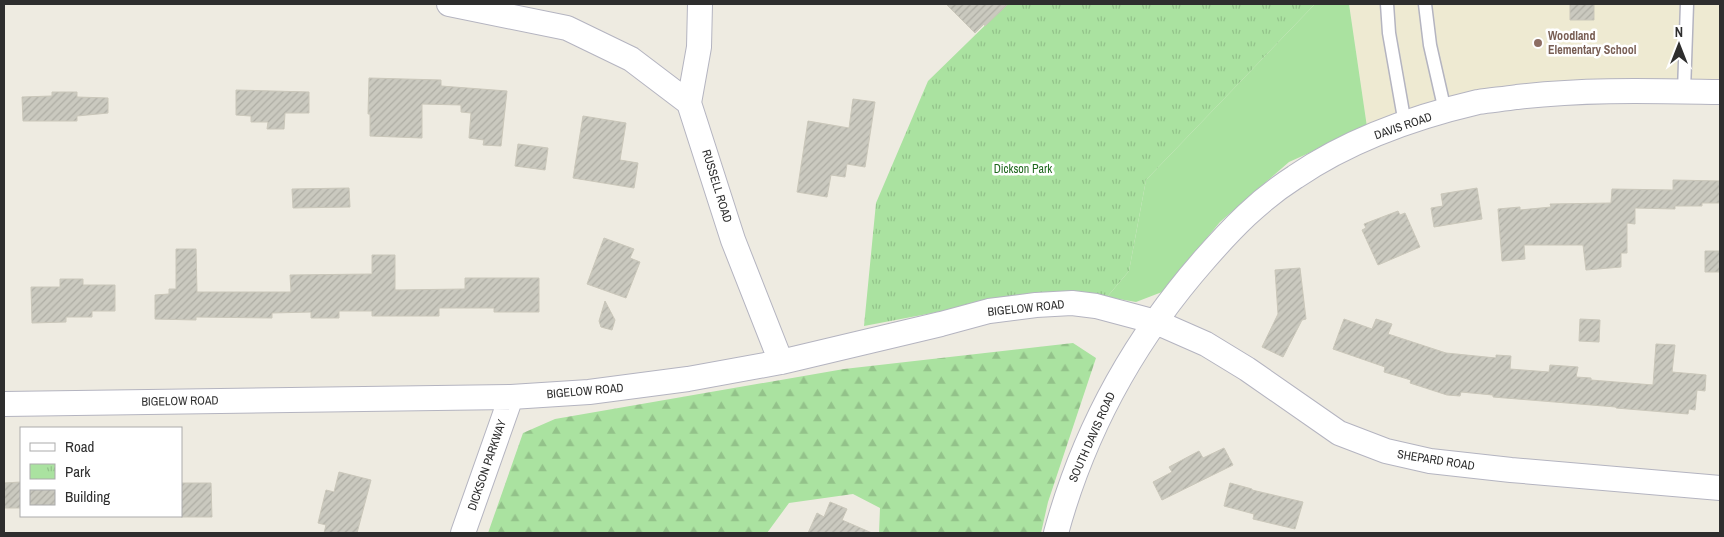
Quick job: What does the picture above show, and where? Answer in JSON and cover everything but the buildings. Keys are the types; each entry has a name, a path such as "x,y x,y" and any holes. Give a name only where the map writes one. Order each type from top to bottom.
{"street":[{"path":"449,4 567,28 630,59 689,102"},
{"name":"RUSSELL ROAD","path":"700,4 699,47 689,102 733,240 781,362"},
{"name":"DAVIS ROAD","path":"1156,322 1188,279 1226,235 1255,206 1295,176 1360,141 1405,124 1480,102 1540,94 1600,90 1720,92"},
{"name":"BIGELOW ROAD","path":"4,404 511,396 589,392 650,385 781,362 989,311 1072,304 1096,306 1156,322"},
{"name":"SHEPARD ROAD","path":"1156,322 1206,344 1247,369 1339,433 1386,451 1430,461 1720,488"},
{"name":"SOUTH DAVIS ROAD","path":"1056,533 1067,493 1106,402 1156,322"},
{"name":"DICKSON PARKWAY","path":"463,533 511,396"}],"lane":[{"path":"1387,4 1389,32 1405,124"},
{"path":"1425,4 1430,45 1445,111"},
{"path":"1684,91 1687,4"}],"shaded area":[{"name":"Woodland Elementary School","path":"1349,4 1720,4 1720,83 1367,127"}],"green space":[{"name":"Dickson Park","path":"1007,4 1315,4 1146,180 1129,271 1107,297 1032,294 864,326 876,203 928,81"},
{"path":"1315,4 1349,4 1367,127 1289,162 1220,222 1162,292 1136,302 1107,297 1129,271 1146,180"},
{"path":"1073,343 1096,358 1048,502 1041,533 879,533 880,508 853,494 789,503 767,533 488,533 523,433 555,419 844,369"}],"place":[{"name":"Woodland Elementary School","path":"1538,43"}]}
